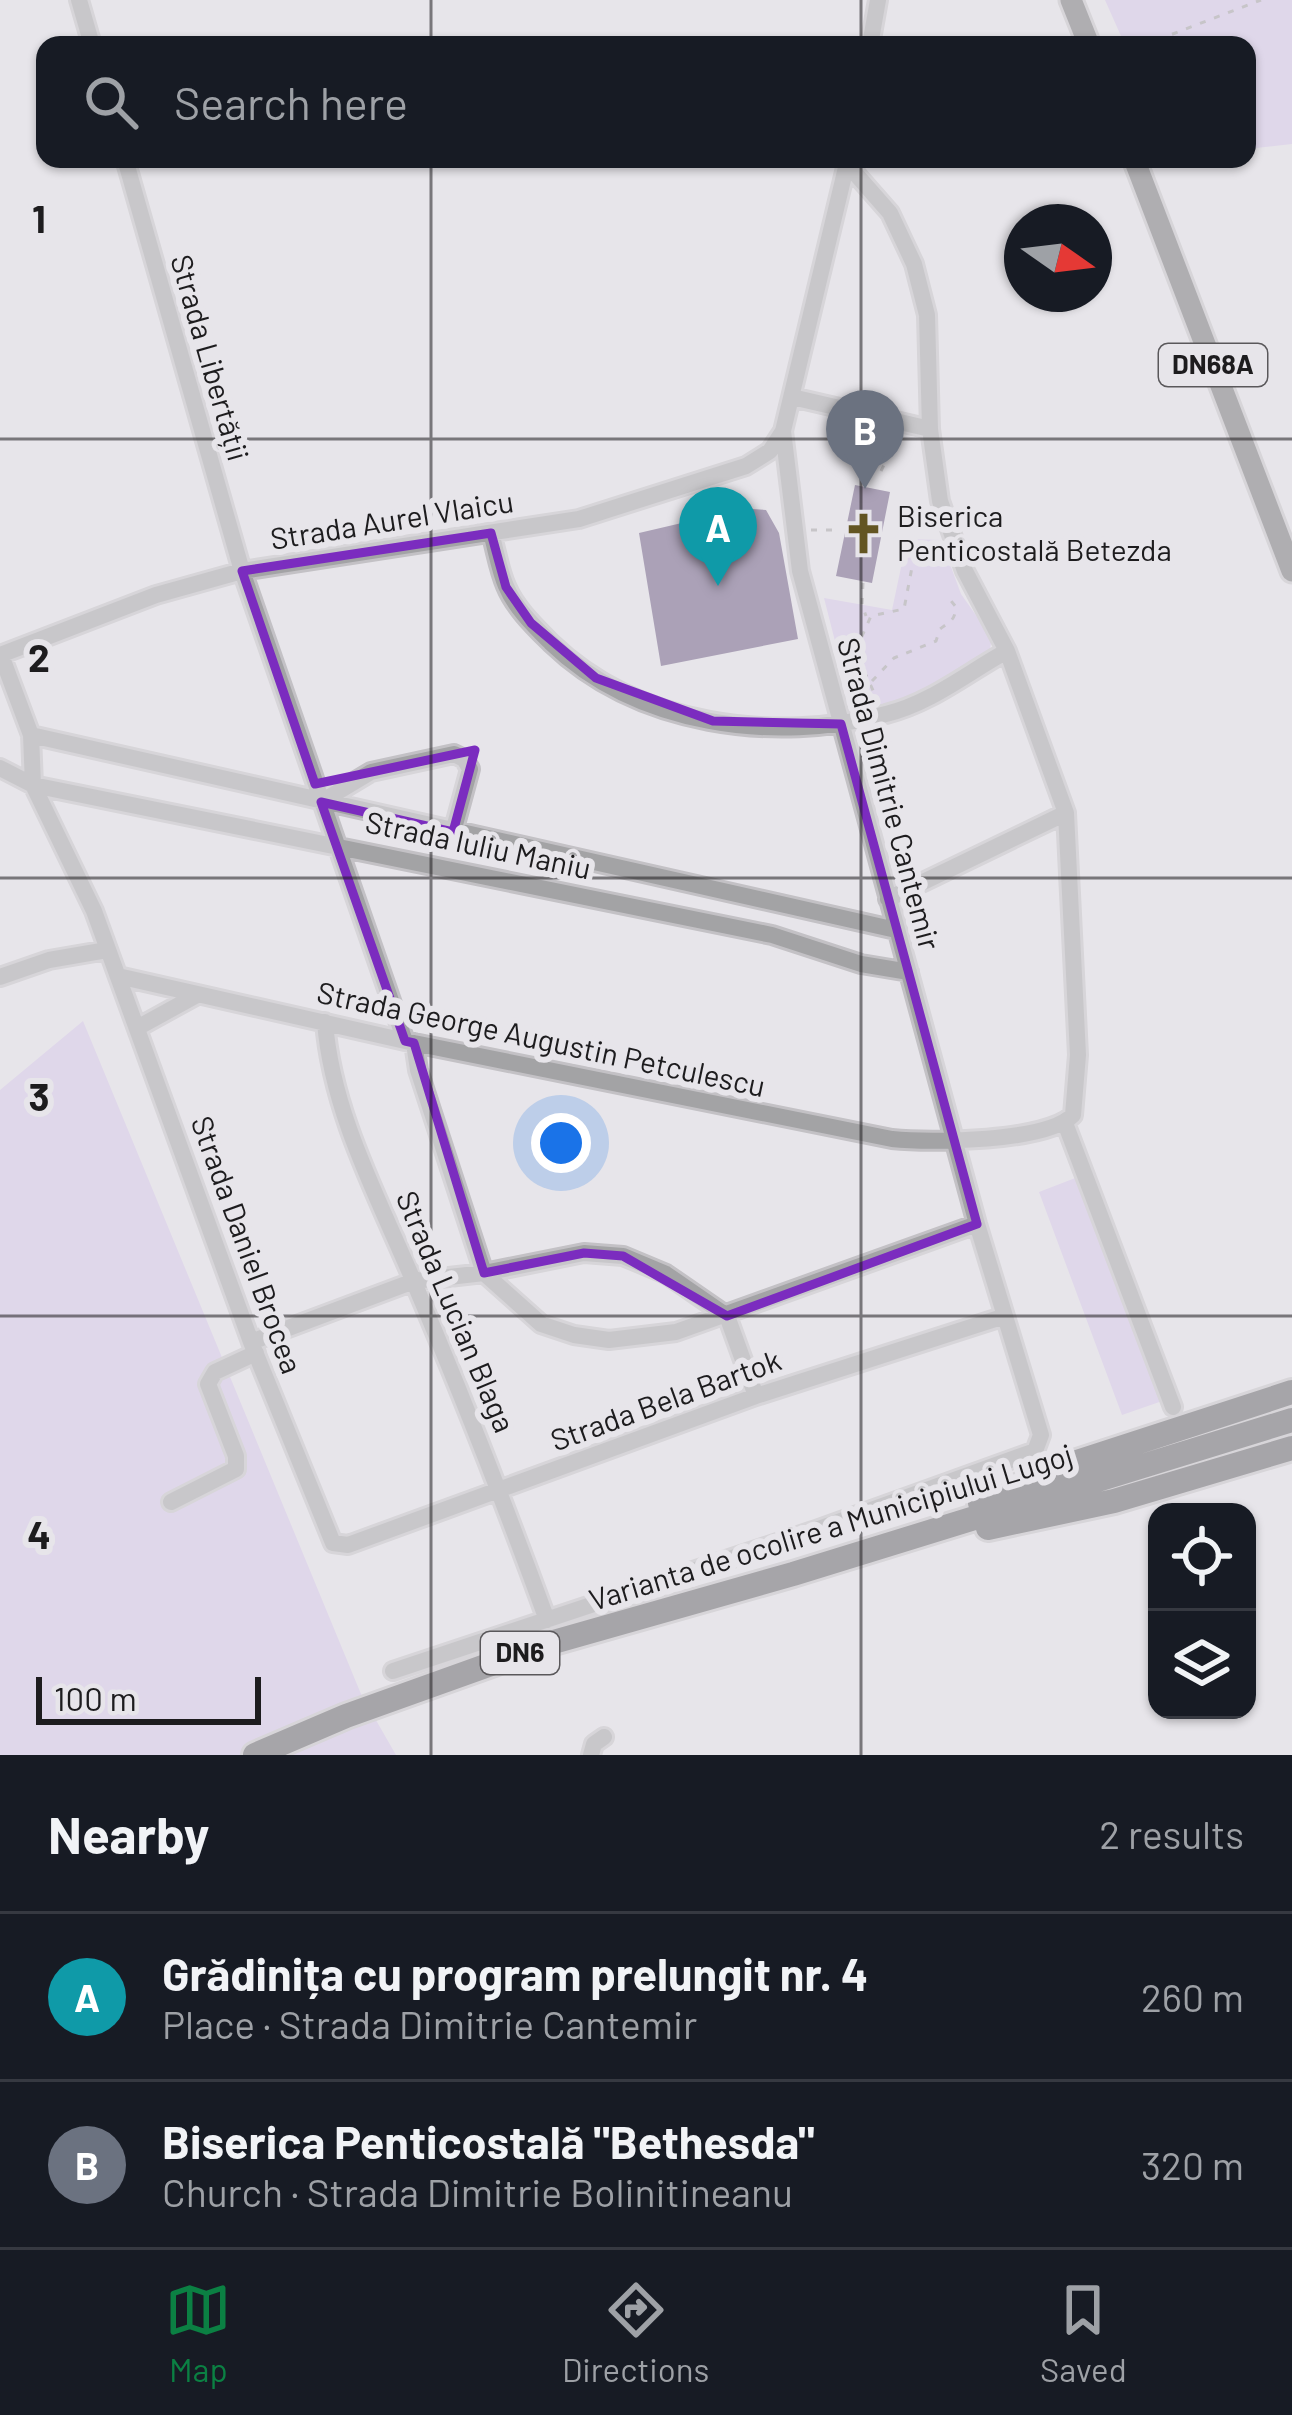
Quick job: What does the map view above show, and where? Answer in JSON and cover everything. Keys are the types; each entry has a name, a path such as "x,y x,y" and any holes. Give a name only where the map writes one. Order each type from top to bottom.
{"highway":[{"name":"DN6","path":"793,1574 1068,1465 1292,1392"},
{"name":"Varianta de ocolire a Municipiului Lugoj","path":"255,1755 346,1716 550,1643 793,1574 1292,1420"},
{"name":"DN6","path":"793,1574 1071,1512 1292,1448"}],"main road":[{"path":"1071,0 1085,36"},
{"name":"DN68A","path":"1137,168 1292,571"}],"street":[{"path":"79,0 89,36"},
{"path":"872,36 878,0"},
{"name":"Strada Libertății","path":"128,168 242,571 410,1042 484,1273"},
{"name":"Strada Dimitrie Cantemir","path":"547,1620 813,1532 1035,1451 1041,1435 977,1224 800,571 783,430 845,168"},
{"path":"853,168 890,213 914,264 927,315 929,429 940,501 965,572 1007,651 1066,813 1078,1055 1077,1106 1065,1123 1173,1407"},
{"path":"792,398 929,429"},
{"name":"Strada Aurel Vlaicu","path":"0,655 156,595 242,571 579,519 711,480 770,451 783,430"},
{"path":"491,533 506,587 531,623 596,678 640,699 713,722 799,728 841,724 919,704 1007,651"},
{"path":"0,655 31,735 33,785"},
{"name":"Strada Iuliu Maniu","path":"31,735 896,930"},
{"path":"321,802 371,772 454,754 464,758 470,769 453,832"},
{"name":"Strada Iuliu Maniu","path":"0,768 33,785 772,935 861,964 908,972"},
{"name":"Strada Daniel Brocea","path":"33,785 94,911 253,1348 333,1543 348,1545"},
{"path":"887,899 1066,813"},
{"path":"0,977 49,960 107,950"},
{"name":"Strada George Augustin Petculescu","path":"118,976 410,1042 892,1139 955,1141 1053,1129 1065,1123"},
{"path":"137,1028 197,995"},
{"name":"Strada Lucian Blaga","path":"325,1022 333,1077 354,1142 500,1490 547,1620"},
{"path":"484,1273 541,1324 609,1340 676,1332 727,1316 977,1224"},
{"path":"171,1502 236,1469 236,1456 208,1384 215,1372 253,1348 414,1281 484,1273 584,1252 623,1256 666,1274 727,1316 755,1396"},
{"name":"Strada Bela Bartok","path":"348,1545 755,1396 1005,1316"},
{"path":"392,1672 547,1620"},
{"path":"591,1755 594,1744 604,1737"}],"path":[{"path":"1229,0 1233,11"},
{"path":"1168,36 1262,0"},
{"path":"881,471 895,443"},
{"path":"809,530 840,530"},
{"path":"868,619 904,609 915,559 950,550"},
{"path":"863,583 862,605 868,619 858,645 838,654 844,677 862,674 871,682 880,709"},
{"path":"871,682 894,658 936,641 940,629 955,614 948,597"}],"highlighted area":[{"path":"491,533 506,587 531,623 596,678 713,721 841,724 977,1224 727,1316 623,1256 584,1253 484,1273 414,1043 405,1041 321,802 453,832 475,750 315,784 242,571"}],"shaded area":[{"path":"1105,0 1292,0 1292,144 1256,148 1256,36 1121,36"},
{"path":"907,539 941,540 961,594 992,638 990,649 903,699 867,707 851,704 824,598 892,610"},
{"path":"83,1021 361,1694 396,1755 0,1755 0,1090"},
{"path":"1083,1175 1168,1399 1122,1415 1039,1192"}],"building":[{"name":"Biserica Penticostală Betezda","path":"855,485 890,492 872,583 836,576"},
{"path":"706,506 766,510 779,533 798,639 661,666 639,533 716,515"}],"place":[{"name":"Biserica Penticostală \"Bethesda\"","path":"865,489"},
{"name":"Biserica Penticostală Betezda","path":"863,534"},
{"name":"Grădinița cu program prelungit nr. 4","path":"718,586"}]}
